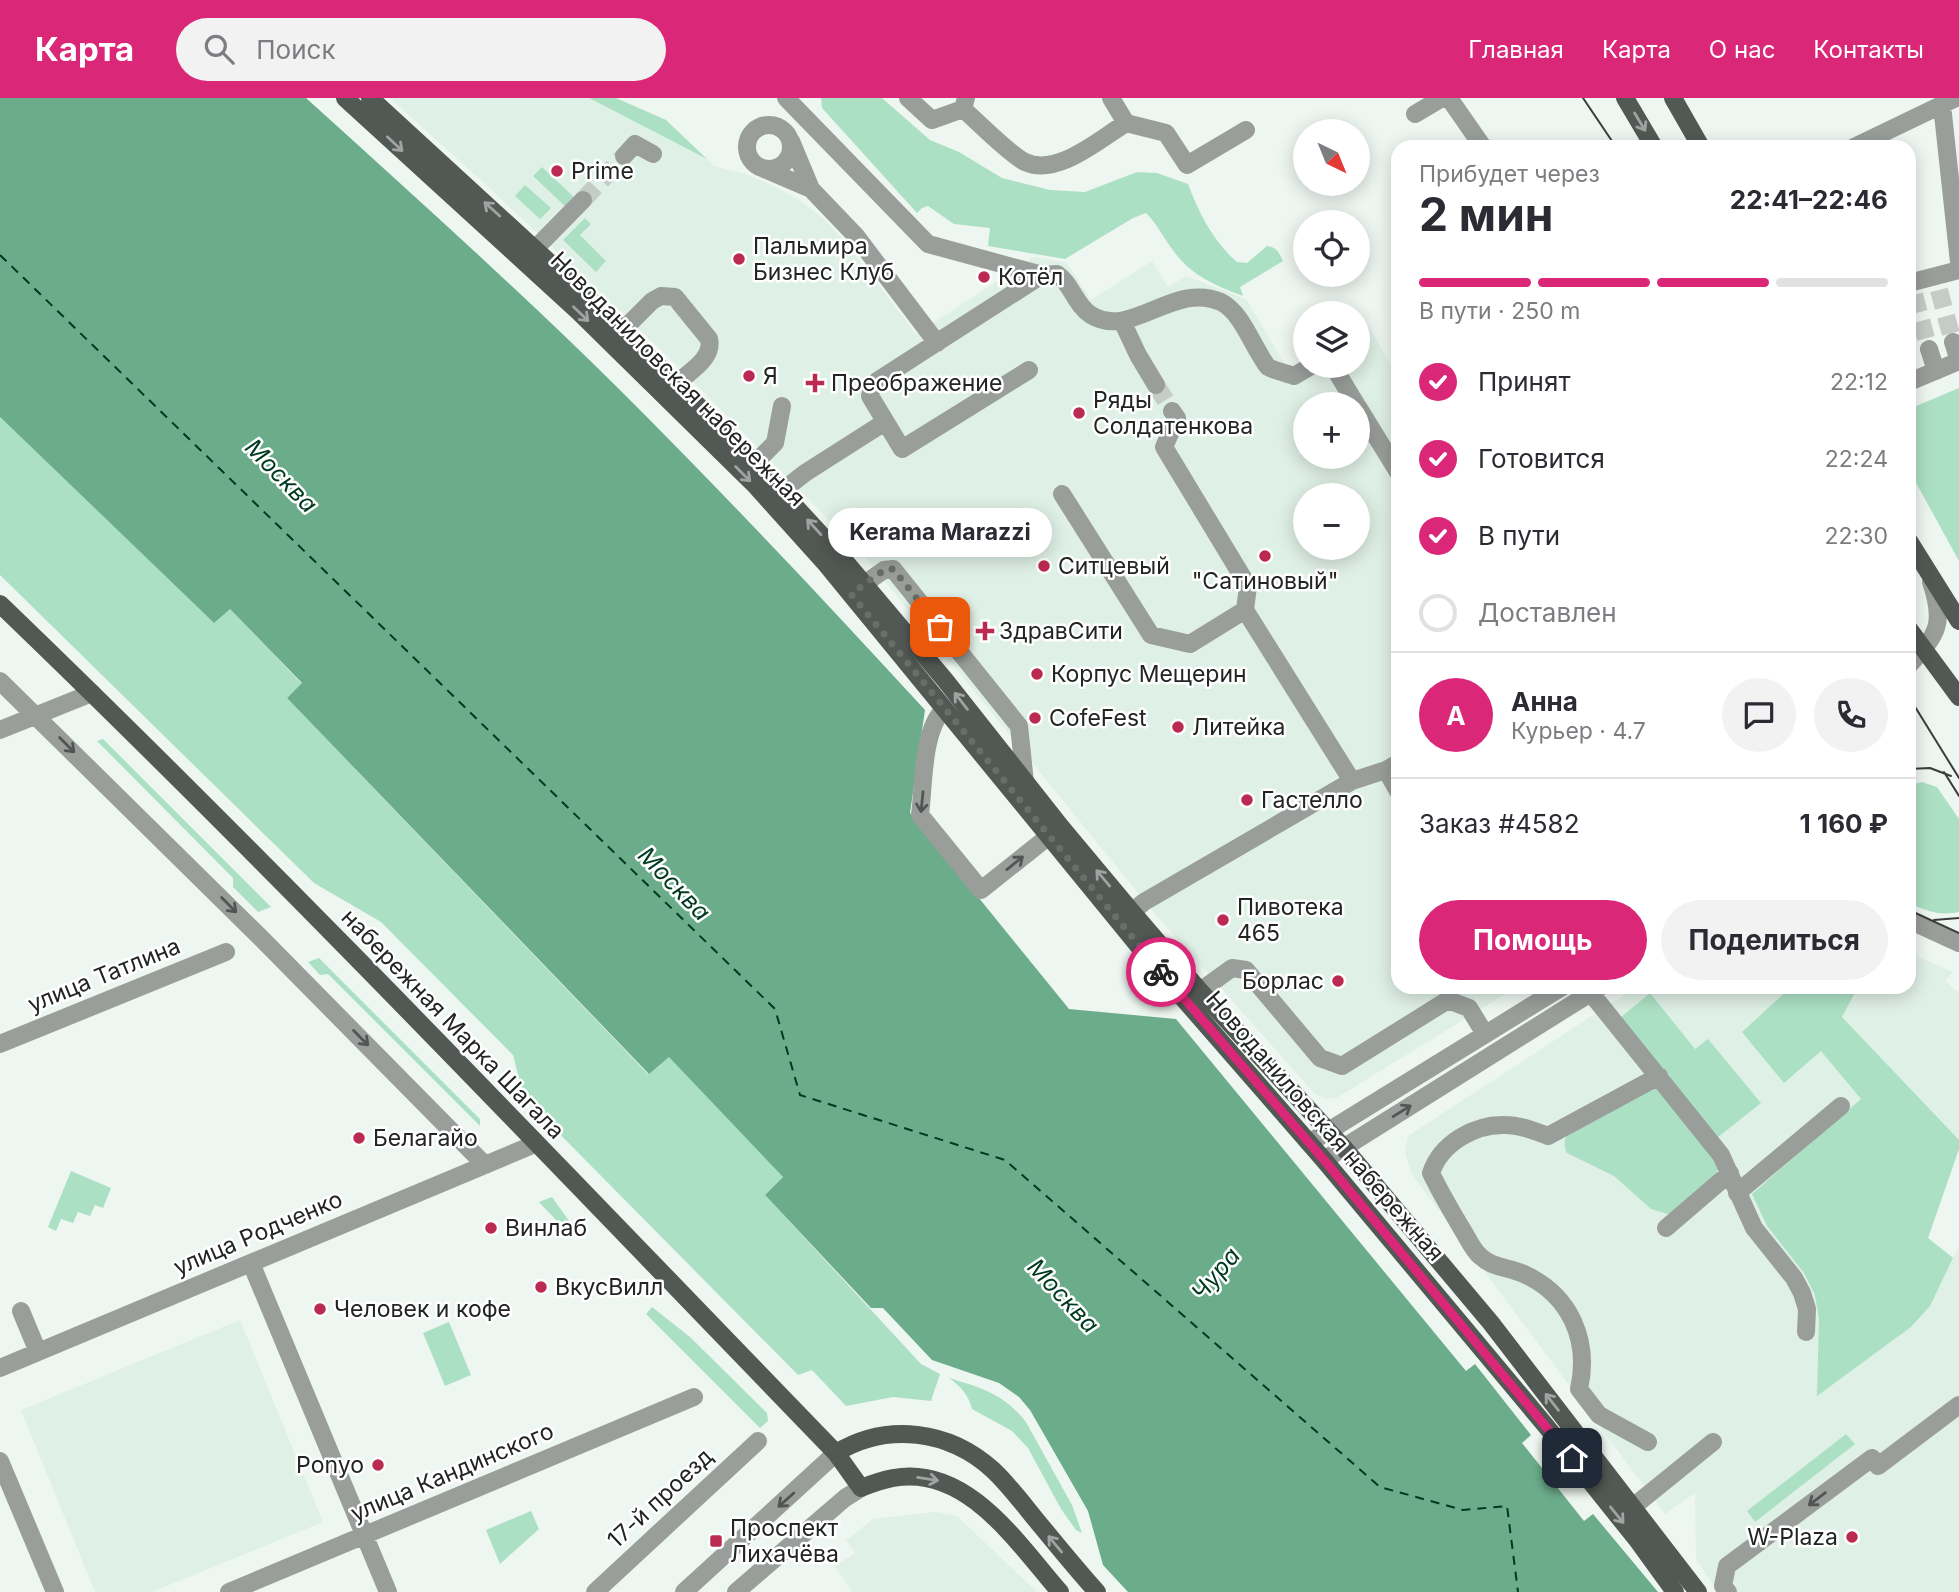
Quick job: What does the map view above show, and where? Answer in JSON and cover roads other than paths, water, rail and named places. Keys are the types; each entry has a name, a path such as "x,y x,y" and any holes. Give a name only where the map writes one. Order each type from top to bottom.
{"main road":[{"name":"Новоданиловская набережная","path":"345,98 529,255"},
{"name":"Новоданиловская набережная","path":"370,98 529,255 617,337 775,496 857,589 944,680 1132,912 1200,991 1344,1148 1491,1323 1698,1592"},
{"path":"1625,98 1650,140"},
{"path":"1673,98 1697,140"},
{"name":"Новоданиловская набережная","path":"617,337 677,383 755,463 775,496"},
{"path":"1916,553 1959,621"},
{"name":"Новоданиловская набережная","path":"857,589 944,709 1155,966 1324,1160 1546,1426 1675,1592"},
{"name":"набережная Марка Шагала","path":"0,604 92,692 308,909 836,1453 861,1488"},
{"path":"1916,640 1959,697"},
{"path":"836,1453 885,1434 908,1433 957,1445 995,1471 1097,1592"},
{"path":"861,1488 894,1477 913,1477 936,1480 963,1492 985,1507 1060,1592"}],"street":[{"path":"786,98 928,244 1042,275"},
{"path":"908,98 932,120 964,104 1024,162 1038,166 1050,166 1065,161 1126,123"},
{"path":"1111,98 1126,123 1166,133 1187,165 1245,130"},
{"path":"1415,114 1441,98"},
{"path":"1449,98 1478,140"},
{"path":"1868,140 1949,101 1959,262"},
{"path":"811,189 753,163 746,145 749,135 756,128 766,125 776,125 784,131 811,189 856,236 937,342"},
{"path":"762,168 781,166 788,158 790,139"},
{"path":"624,156 635,144 653,154"},
{"path":"529,255 583,200"},
{"path":"1916,286 1937,283 1959,270"},
{"path":"1029,370 902,449 870,396 872,387 937,342 1042,275 1051,273 1063,278 1091,315 1107,321 1122,321 1182,298 1208,298 1223,303 1234,312 1267,366 1293,376"},
{"path":"617,337 652,301 661,296 676,297 709,340 711,347 708,355 677,383"},
{"path":"1122,321 1156,385"},
{"path":"1916,379 1959,361 1953,342"},
{"path":"1929,349 1936,371"},
{"path":"755,463 775,443 782,406"},
{"path":"1172,411 1177,418 1164,447 1248,586 1245,610 1352,781"},
{"path":"775,496 804,473 884,422"},
{"path":"1370,427 1391,461"},
{"path":"1062,494 1151,635 1190,644 1245,610"},
{"path":"857,589 884,570 893,569 1019,726 1025,782"},
{"path":"1916,658 1931,642 1937,628 1939,606 1929,576"},
{"path":"0,681 270,946 485,1165"},
{"path":"0,730 92,692"},
{"path":"944,709 935,718 930,734 920,815 981,890 1049,836"},
{"path":"1132,912 1144,902 1352,781 1391,766"},
{"path":"1916,923 1959,943"},
{"path":"1916,932 1959,952"},
{"name":"улица Татлина","path":"0,1044 226,952"},
{"path":"1200,991 1232,968 1246,970 1320,1058 1342,1066 1448,1000 1469,1008 1485,1034"},
{"path":"1309,1143 1551,994"},
{"path":"1324,1160 1584,994"},
{"path":"1596,994 1721,1155 1754,1228 1794,1278 1802,1293 1807,1309 1806,1332"},
{"path":"1648,1442 1599,1415 1579,1389 1583,1351 1579,1331 1569,1313 1541,1284 1524,1274 1492,1265 1478,1255 1431,1173 1436,1159 1454,1142 1482,1127 1506,1125 1528,1128 1548,1136 1659,1076"},
{"path":"1737,1193 1841,1106"},
{"name":"улица Родченко","path":"0,1368 535,1144"},
{"path":"1666,1228 1730,1173"},
{"path":"251,1263 388,1592"},
{"path":"25,1310 42,1350"},
{"name":"улица Кандинского","path":"229,1592 694,1397"},
{"path":"1728,1592 1723,1586 1727,1566 1872,1458 1878,1466 1959,1405"},
{"name":"17-й проезд","path":"594,1592 758,1441"},
{"path":"1634,1506 1713,1443"},
{"path":"684,1592 836,1453"},
{"path":"0,1461 55,1592"},
{"path":"736,1592 812,1525 861,1488"}],"water":[{"path":"0,98 306,98 583,353 775,549 925,710 910,813 1069,1009 1176,1019 1466,1371 1475,1364 1531,1435 1522,1443 1584,1521 1593,1514 1658,1592 1128,1592 1103,1565 1088,1511 1030,1410 1019,1397 999,1383 932,1360 883,1308 871,1308 765,1195 783,1177 669,1057 649,1074 287,698 302,683 230,609 214,623 0,417"}],"tunnel":[{"path":"583,200 624,156"},
{"path":"1939,290 1953,342"},
{"path":"1916,302 1929,349"},
{"path":"1156,385 1172,411"}],"tram line":[{"path":"1583,98 1611,140"},
{"path":"1916,708 1959,778"},
{"path":"1916,769 1930,768 1951,776"},
{"path":"1944,772 1959,796"},
{"path":"1916,913 1959,933"},
{"path":"1934,920 1959,918"}],"place":[{"name":"Prime","path":"557,171"},
{"name":"Пальмира Бизнес Клуб","path":"739,259"},
{"name":"Котёл","path":"984,277"},
{"name":"Я","path":"749,376"},
{"name":"Преображение","path":"815,383"},
{"name":"Ряды Солдатенкова","path":"1079,413"},
{"name":"\"Сатиновый\"","path":"1265,556"},
{"name":"Ситцевый","path":"1044,566"},
{"name":"Kerama Marazzi","path":"940,627"},
{"name":"ЗдравСити","path":"985,631"},
{"name":"Корпус Мещерин","path":"1037,674"},
{"name":"CofeFest","path":"1035,718"},
{"name":"Литейка","path":"1178,727"},
{"name":"Гастелло","path":"1247,800"},
{"name":"Пивотека 465","path":"1223,920"},
{"name":"Борлас","path":"1338,981"},
{"name":"Белагайо","path":"359,1138"},
{"name":"Винлаб","path":"491,1228"},
{"name":"ВкусВилл","path":"541,1287"},
{"name":"Человек и кофе","path":"320,1309"},
{"name":"Ponyo","path":"378,1465"},
{"name":"W-Plaza","path":"1852,1537"},
{"name":"Проспект Лихачёва","path":"716,1541"}],"water label":[{"name":"Москва","path":"281,476"},
{"name":"Москва","path":"674,884"},
{"name":"Чура","path":"1216,1274"},
{"name":"Москва","path":"1063,1296"}]}
